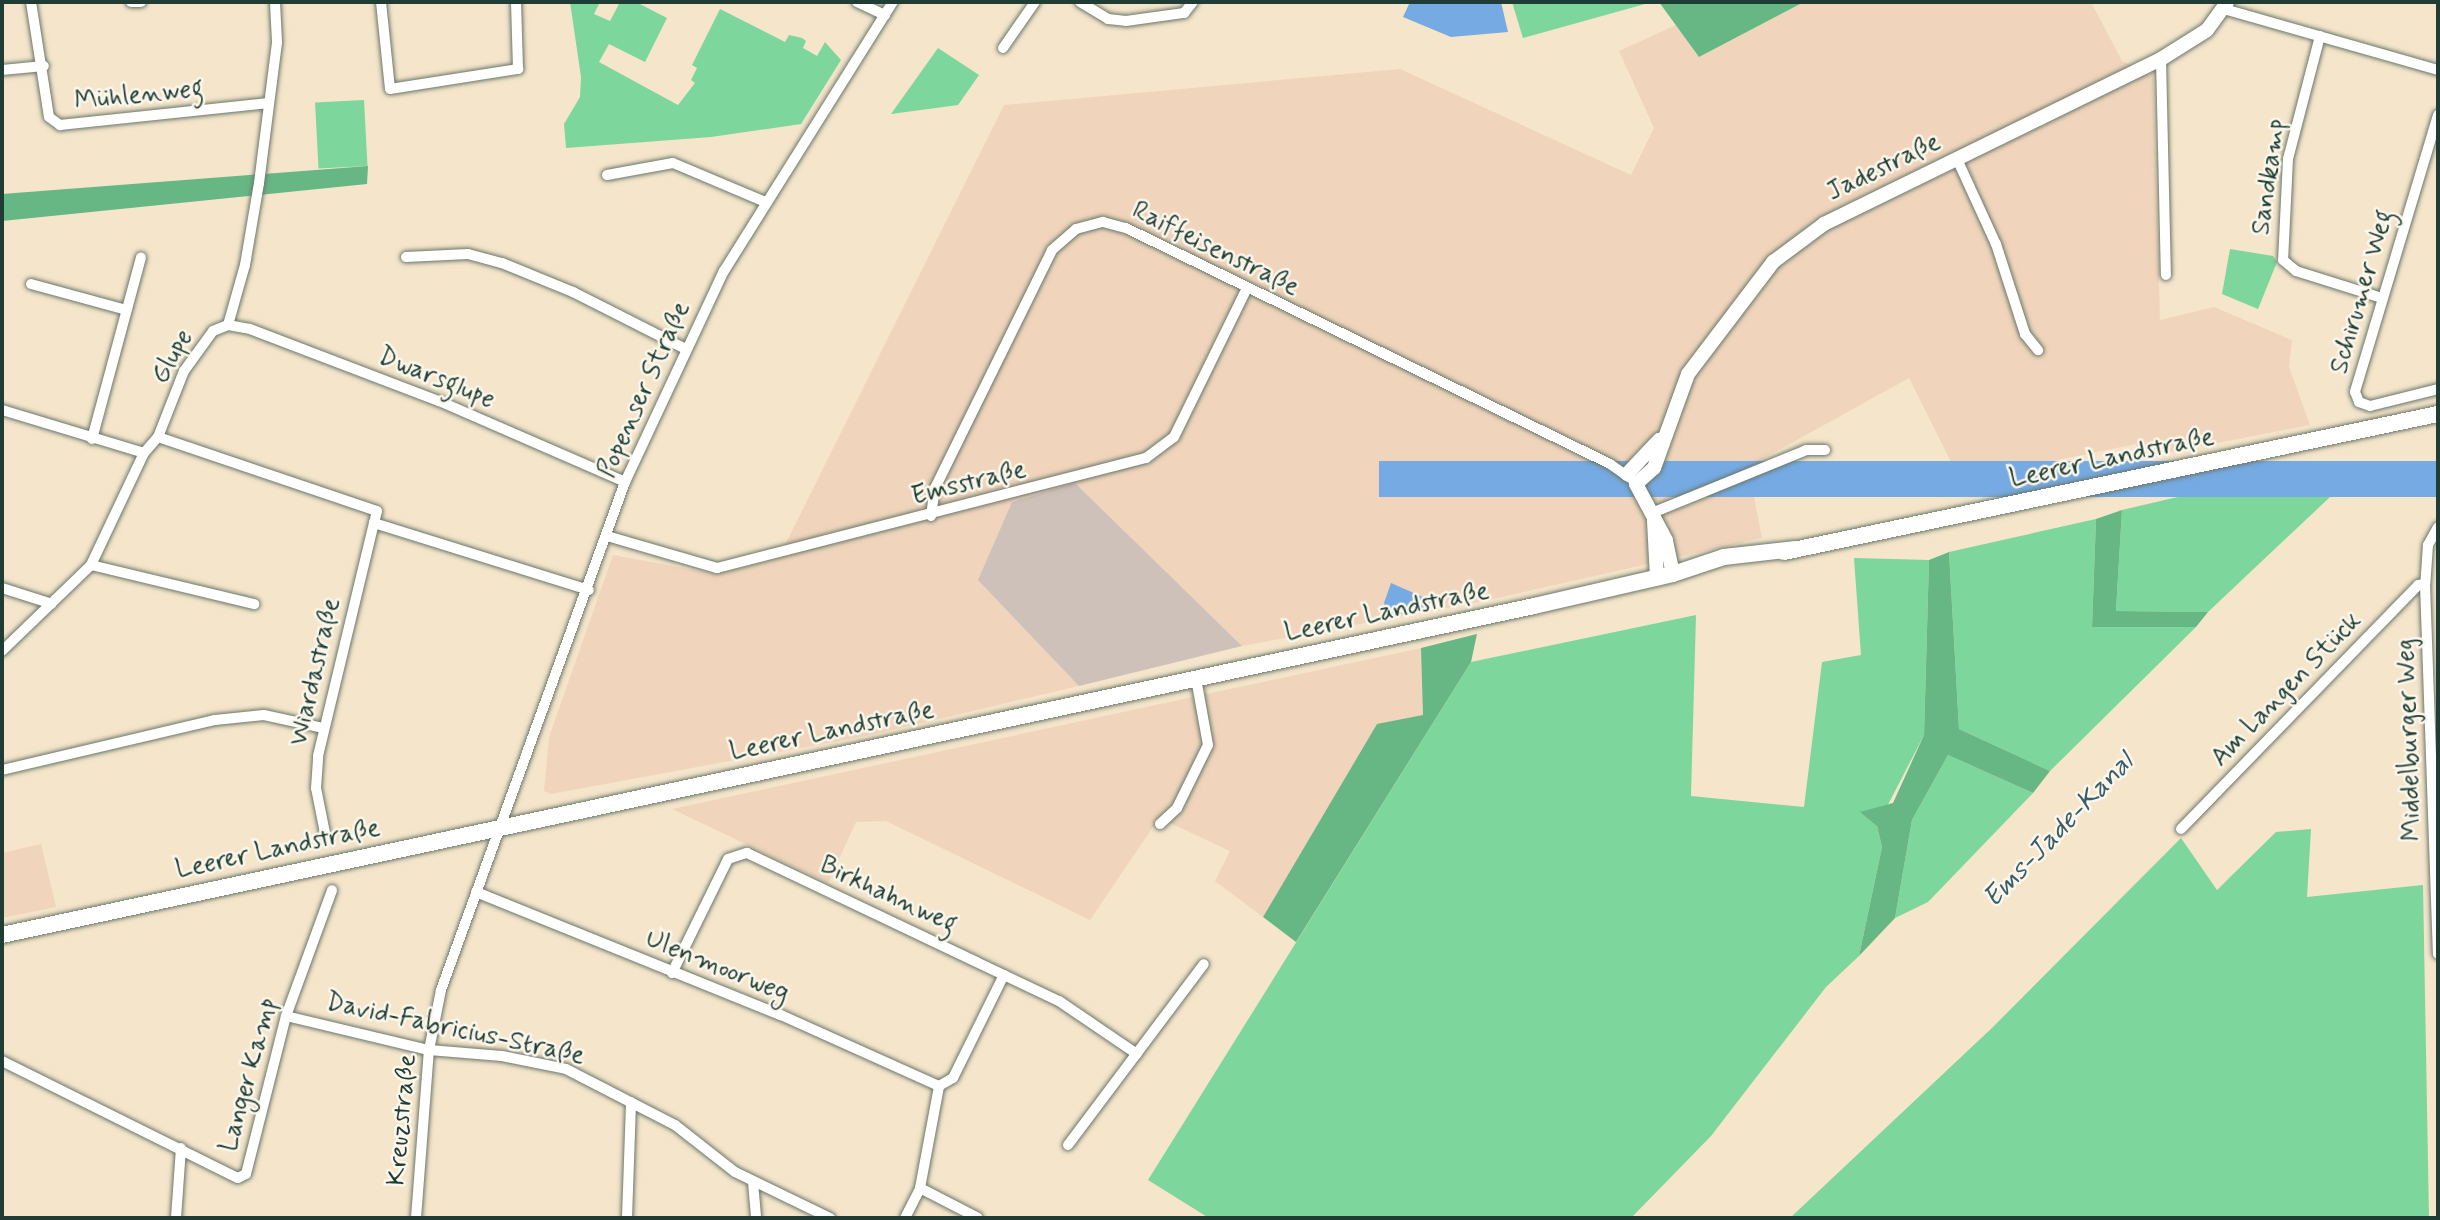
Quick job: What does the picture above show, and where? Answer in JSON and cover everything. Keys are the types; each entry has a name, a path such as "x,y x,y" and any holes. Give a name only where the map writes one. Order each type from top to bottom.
{"main road":[{"name":"Leerer Landstraße","path":"2,935 1665,576 1723,569 1794,549 2438,414"}],"street":[{"name":"Mühlenweg","path":"31,2 44,66 50,117 60,125 269,103"},
{"path":"131,2 141,2"},
{"name":"Glupe","path":"2,651 91,565 144,453 158,437 198,346 212,331 228,326 245,265 269,103 277,41 275,2"},
{"path":"381,2 390,89 518,69 516,2"},
{"path":"857,2 885,15"},
{"name":"Popenser Straße","path":"500,827 589,590 625,482 684,348 763,201 893,2"},
{"path":"1003,48 1035,2"},
{"path":"1080,2 1108,19 1126,21 1184,13 1193,2"},
{"path":"2225,5 2438,70"},
{"name":"Jadestraße","path":"1631,479 1662,436 1688,374 1773,262 1824,224 2161,59 2207,30 2225,5"},
{"name":"Sandkamp","path":"2320,36 2288,159 2283,260 2296,271 2382,298"},
{"path":"2161,59 2166,275"},
{"path":"2,70 44,66"},
{"name":"Schirumer Weg","path":"2438,115 2356,387 2359,402 2370,406 2438,388"},
{"path":"1957,159 1996,244 2025,334 2038,350"},
{"path":"607,174 673,163 763,201"},
{"name":"Raiffeisenstraße","path":"931,516 935,488 1052,250 1068,233 1091,223 1113,224 1631,479"},
{"path":"406,257 468,254 502,262 684,348"},
{"path":"92,439 141,258"},
{"path":"32,284 127,310"},
{"name":"Emsstraße","path":"607,536 717,568 931,516 1159,452 1177,430 1247,288"},
{"name":"Dwarsglupe","path":"228,326 250,329 439,401 625,482"},
{"path":"2,410 144,453"},
{"path":"158,437 377,511 374,523 589,590"},
{"path":"1653,516 1806,450 1825,450"},
{"path":"1631,479 1666,540 1665,576"},
{"name":"Wiardastraße","path":"326,832 316,788 323,728 374,523"},
{"name":"Middelburger Weg","path":"2438,527 2428,545 2425,584 2438,954"},
{"path":"91,565 254,604"},
{"name":"Am Langen Stück","path":"2181,828 2418,585 2425,584"},
{"path":"2,588 52,604"},
{"path":"1160,824 1177,808 1208,745 1196,678"},
{"path":"2,770 215,720 264,715 323,728"},
{"name":"Kreuzstraße","path":"416,1218 429,1050 441,990 500,827"},
{"name":"Birkhahnweg","path":"672,973 728,859 747,853 1085,1015 1137,1055"},
{"name":"Langer Kamp","path":"2,1061 239,1178 246,1174 286,1016 332,890"},
{"name":"Ulenmoorweg","path":"476,892 781,1015 939,1086"},
{"path":"1068,1145 1204,964"},
{"path":"905,1218 920,1188 939,1086 953,1078 1004,975"},
{"name":"David-Fabricius-Straße","path":"286,1016 429,1050 502,1056 566,1069 675,1125 753,1182 830,1218"},
{"path":"627,1218 631,1102"},
{"path":"176,1218 181,1148"},
{"path":"753,1182 756,1218"},
{"path":"920,1188 978,1218"}],"shaded area":[{"path":"1804,2 2091,2 2122,61 2153,75 2160,320 2214,307 2292,340 2289,367 2310,425 2140,458 2136,444 1960,480 1909,378 1748,467 1762,538 1484,601 1242,646 1075,483 1012,502 979,579 1079,686 871,735 551,794 544,791 549,737 613,555 716,574 778,559 1004,105 1400,69 1631,175 1654,128 1619,51 1676,25 1699,57"},
{"path":"1075,483 1242,646 1079,686 978,580 1012,502"},
{"path":"1421,648 1424,715 1377,725 1263,917 1215,881 1230,851 1159,818 1090,920 886,821 856,822 828,883 672,809"},
{"path":"41,844 56,907 2,918 2,853"}],"green space":[{"path":"570,2 600,2 594,14 610,21 620,2 636,2 667,18 645,62 609,44 599,62 678,105 695,83 691,80 697,68 692,65 720,9 785,42 789,35 802,38 806,41 803,48 817,56 825,42 841,60 801,124 711,137 566,148 564,124 580,97 581,77"},
{"path":"1512,2 1644,2 1645,4 1523,38"},
{"path":"1659,2 1804,2 1699,57"},
{"path":"938,48 979,75 958,105 891,114"},
{"path":"364,100 367,166 319,168 315,103"},
{"path":"368,166 367,184 2,221 2,194"},
{"path":"2230,249 2273,256 2277,262 2258,309 2222,294"},
{"path":"2328,462 2364,465 2208,612 2116,611 2122,510"},
{"path":"2122,510 2116,611 2208,612 2196,627 2092,627 2096,519"},
{"path":"2096,519 2092,627 2196,627 2050,771 1959,729 1949,552"},
{"path":"1949,552 1959,729 2050,771 2033,793 1948,755 1912,820 1895,918 1859,956 1882,847 1877,826 1860,812 1893,803 1924,735 1929,560"},
{"path":"1854,558 1929,560 1924,735 1877,826 1882,847 1859,956 1826,987 1711,1136 1631,1218 1209,1218 1148,1180 1471,662 1696,615 1691,796 1804,807 1822,662 1861,655"},
{"path":"1477,634 1471,662 1296,942 1263,917 1377,724 1423,715 1421,648"},
{"path":"1948,755 2033,793 1928,902 1895,918 1912,820"},
{"path":"2311,829 2307,897 2423,885 2429,1218 1790,1218 1993,1027 2181,838 2217,890 2276,832"}],"water":[{"path":"1410,2 1501,2 1508,32 1451,37 1403,17"},
{"path":"1379,461 2438,461 2438,497 1379,497"},
{"path":"1391,583 1432,601 1431,610 1388,616 1384,603"}],"water label":[{"name":"Ems-Jade-Kanal","path":"2059,831"}]}
